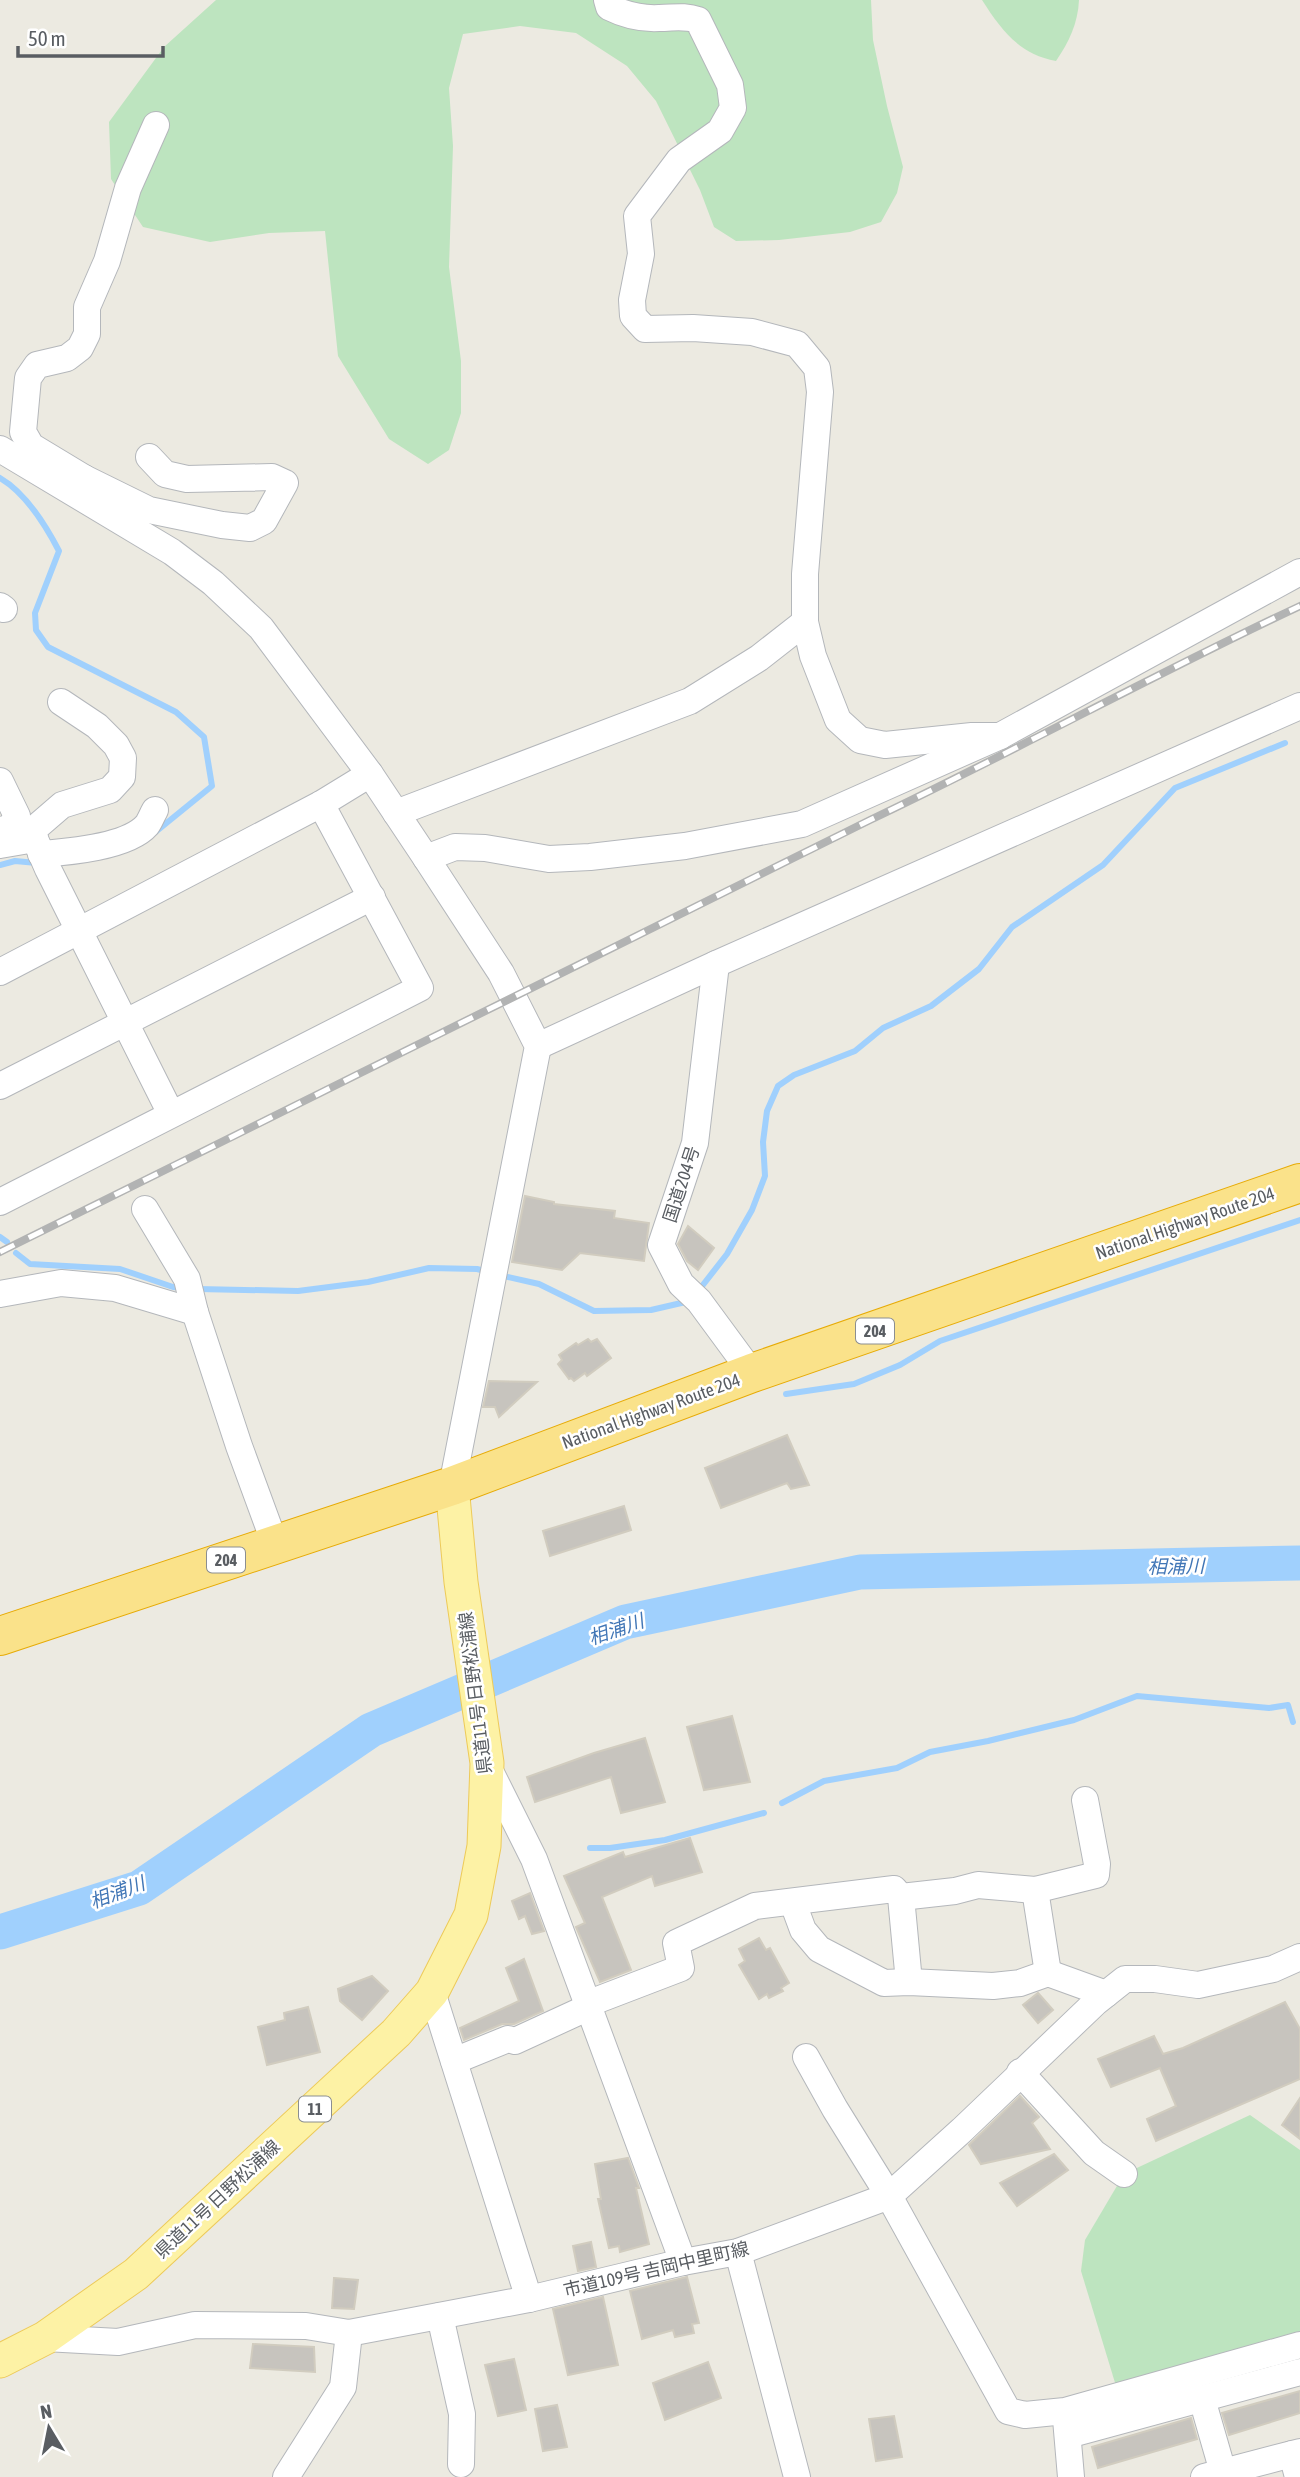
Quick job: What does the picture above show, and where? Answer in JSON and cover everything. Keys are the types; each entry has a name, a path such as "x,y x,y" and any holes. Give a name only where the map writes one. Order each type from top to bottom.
{"highway":[{"name":"National Highway Route 204","path":"0,1636 452,1486 752,1373 1300,1183"}],"main road":[{"name":"県道11号 日野松浦線","path":"0,2361 45,2337 135,2274 396,2033 432,1992 471,1915 484,1846 487,1763 461,1581 452,1486"}],"street":[{"path":"607,0 609,6 628,16 657,18 684,15 698,20 730,85 733,108 720,131 679,160 637,216 641,254 632,300 633,317 645,329 693,328 752,332 797,344 817,368 820,391 805,574 805,622 813,656 838,720 860,740 885,745 972,736 1000,736"},
{"path":"156,125 128,188 107,261 87,307 87,334 80,348 67,358 37,365 28,378 23,432 31,446 79,486 213,583 261,628 370,774 426,858 501,973 538,1046 452,1486"},
{"path":"0,449 79,486 149,510 222,526 250,528 264,521 285,483 272,477 187,479 165,474 149,457"},
{"path":"426,858 455,847 485,848 549,859 590,857 685,846 802,824 1000,736 1300,572"},
{"path":"396,813 690,701 759,658 805,622"},
{"path":"61,702 97,726 116,745 124,758 122,777 110,790 62,805 33,830 41,855 171,1114"},
{"path":"538,1046 716,964 1300,706"},
{"path":"0,972 321,804 370,774"},
{"path":"0,781 17,816 10,828 0,830"},
{"path":"0,1202 420,988 321,804"},
{"path":"0,845 41,855 83,851 118,841 146,827 155,810"},
{"path":"0,1086 372,897"},
{"name":"国道204号","path":"716,964 695,1143 661,1245 690,1293 752,1373"},
{"path":"145,1209 187,1279 195,1312 239,1446 275,1544"},
{"path":"0,1294 61,1283 115,1288 195,1312"},
{"path":"487,1763 534,1859 683,2262"},
{"path":"901,1897 955,1891 978,1885 1035,1890 1096,1875 1097,1864 1085,1800"},
{"path":"454,2061 508,2039 515,2041 588,2006 681,1968 676,1943 755,1906 894,1889 901,1897 909,1982"},
{"path":"1035,1890 1048,1973"},
{"path":"793,1903 803,1930 820,1949 884,1983 993,1986 1020,1983 1048,1973 1106,1994"},
{"name":"市道109号 吉岡中里町線","path":"45,2337 118,2342 195,2325 306,2326 349,2333 529,2299 683,2262 738,2252 890,2196 1020,2072 1125,1979 1155,1979 1198,1985 1273,1969 1300,1957"},
{"path":"432,1992 529,2299"},
{"path":"807,2057 835,2109 890,2196 1007,2411 1066,2423 1202,2399 1300,2372"},
{"path":"1020,2072 1094,2152 1124,2174"},
{"path":"738,2252 797,2477"},
{"path":"440,2316 462,2414 461,2464"},
{"path":"286,2477 343,2387 349,2333"},
{"path":"1066,2423 1300,2346"},
{"path":"1202,2399 1213,2475 1297,2461"},
{"path":"1066,2423 1071,2477"}],"green space":[{"path":"216,0 871,0 873,40 903,167 897,193 881,222 850,232 779,240 736,241 714,227 700,190 656,101 627,66 576,33 520,26 463,34 449,88 453,146 449,267 461,361 461,413 449,450 428,464 389,439 338,356 325,231 269,233 210,242 143,227 111,179 109,122 164,47"},
{"path":"982,0 1079,0 1072,32 1056,61 1032,53 1013,40"},
{"path":"1250,2115 1300,2150 1300,2338 1116,2386 1081,2271 1085,2240 1124,2174"}],"building":[{"path":"525,1196 554,1204 615,1211 614,1218 649,1223 644,1261 580,1253 562,1270 512,1262"},
{"path":"688,1226 714,1248 698,1270 687,1261 678,1244"},
{"path":"588,1339 591,1342 597,1339 611,1358 587,1376 585,1373 574,1381 569,1379 558,1364 562,1360 559,1355 576,1343 578,1345"},
{"path":"489,1381 537,1382 499,1417 495,1407 483,1407"},
{"path":"787,1435 809,1485 791,1489 787,1483 721,1508 705,1468"},
{"path":"624,1506 631,1530 550,1556 543,1531"},
{"path":"732,1716 750,1782 704,1790 687,1727"},
{"path":"645,1738 665,1802 621,1813 611,1777 535,1802 527,1777"},
{"path":"690,1838 702,1872 655,1886 652,1876 602,1897 631,1970 600,1982 576,1927 585,1923 564,1876 623,1852 625,1857"},
{"path":"530,1893 544,1931 532,1934 525,1916 519,1919 512,1901"},
{"path":"759,1938 766,1950 770,1948 789,1983 781,1988 783,1991 769,1998 767,1994 759,1999 739,1965 745,1961 739,1949"},
{"path":"524,1959 543,2011 514,2024 502,2024 464,2040 460,2028 519,2001 506,1968"},
{"path":"372,1976 388,1991 362,2020 340,2001 338,1989"},
{"path":"1038,1993 1053,2010 1038,2023 1023,2005"},
{"path":"1285,2002 1300,2029 1300,2079 1156,2141 1147,2119 1176,2106 1160,2068 1111,2087 1098,2059 1154,2036 1163,2054 1183,2048"},
{"path":"308,2007 320,2052 267,2065 258,2027 285,2020 284,2013"},
{"path":"1020,2096 1039,2117 1032,2123 1050,2149 981,2164 969,2145"},
{"path":"1300,2098 1300,2139 1282,2125"},
{"path":"1054,2154 1068,2170 1017,2206 1000,2183"},
{"path":"628,2158 639,2188 636,2188 649,2244 620,2252 619,2246 609,2248 598,2199 601,2199 595,2164"},
{"path":"591,2242 596,2267 578,2271 573,2246"},
{"path":"687,2277 699,2323 692,2324 694,2333 675,2337 673,2330 642,2339 630,2291"},
{"path":"334,2278 358,2280 354,2309 332,2308"},
{"path":"603,2297 618,2365 568,2375 553,2309"},
{"path":"253,2344 314,2347 315,2372 250,2368"},
{"path":"514,2359 526,2410 498,2416 485,2365"},
{"path":"708,2362 721,2398 665,2420 653,2383"},
{"path":"1300,2391 1300,2413 1229,2435 1222,2413"},
{"path":"557,2405 567,2447 543,2451 535,2409"},
{"path":"894,2416 902,2457 876,2461 869,2419"},
{"path":"1191,2418 1197,2439 1098,2468 1092,2447"}],"waterway":[{"path":"0,478 26,501 59,551 35,613 36,630 48,647 176,712 204,737 212,786 153,834"},
{"path":"699,1290 727,1254 752,1210 765,1176 763,1142 767,1111 778,1086 794,1075 855,1051 883,1028 931,1006 979,969 1012,927 1103,865 1175,788 1285,743"},
{"path":"0,865 15,861 37,863"},
{"path":"786,1394 854,1384 900,1365 940,1341 1300,1220"},
{"path":"0,1237 7,1242"},
{"path":"16,1253 30,1264 120,1269 183,1288"},
{"path":"198,1289 298,1291 368,1282 429,1268 477,1269 489,1272"},
{"path":"499,1275 539,1284 594,1311 651,1310 690,1301"},
{"name":"相浦川","path":"0,1932 139,1888 371,1730 625,1622 860,1572 1300,1563"},
{"path":"782,1803 824,1781 897,1768 930,1752 1074,1720 1137,1696 1269,1708 1288,1705 1293,1722"},
{"path":"590,1848 610,1848 665,1840 764,1813"}],"railway":[{"path":"0,1252 1300,606"}]}
